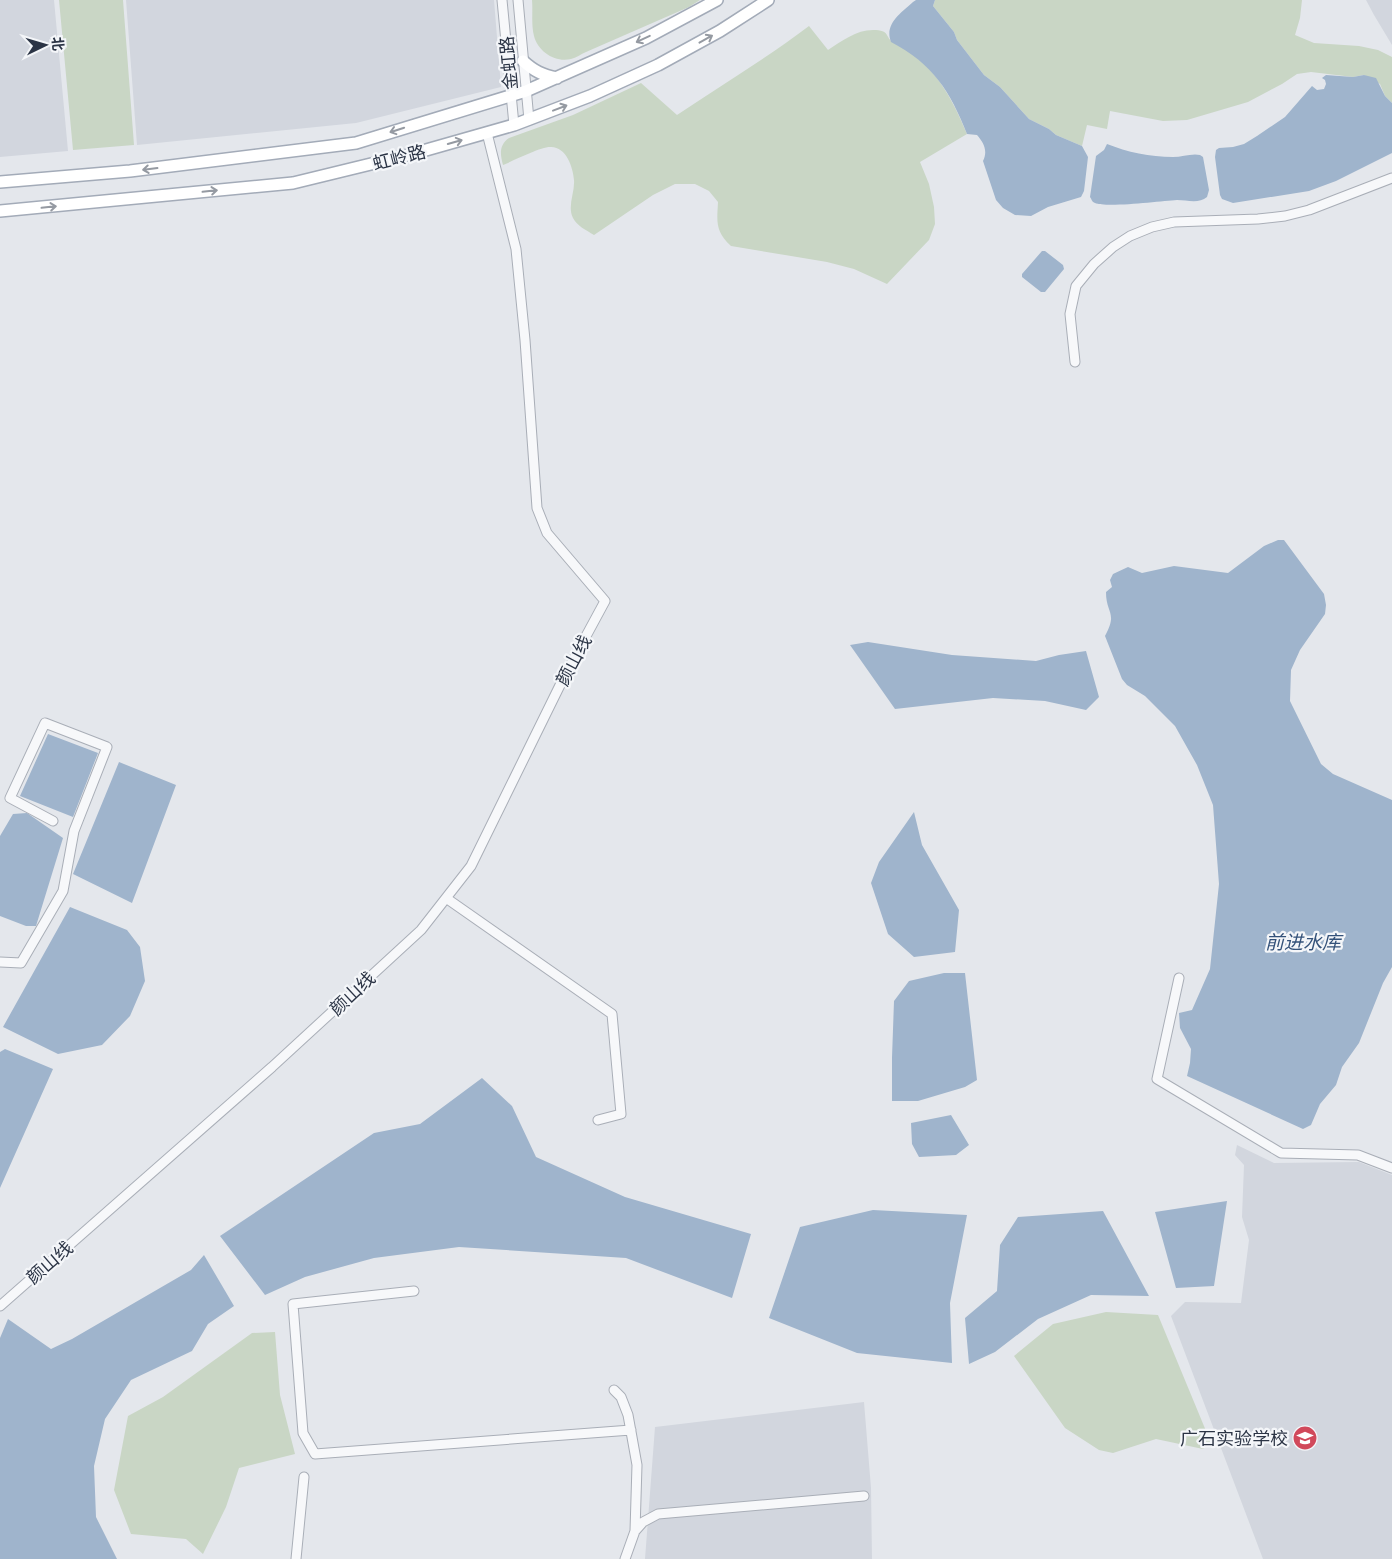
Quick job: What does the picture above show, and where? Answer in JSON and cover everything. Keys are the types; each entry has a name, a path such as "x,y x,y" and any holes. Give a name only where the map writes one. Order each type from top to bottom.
{"main road":[{"name":"虹岭路","path":"0,182 130,171 356,143 526,91 646,38 717,0"},
{"name":"虹岭路","path":"0,211 292,183 412,154 514,125 590,96 658,65 720,31 768,0"},
{"path":"523,61 544,76 557,78"}],"street":[{"name":"金虹路","path":"502,0 514,125"},
{"name":"金虹路","path":"518,0 529,120"},
{"name":"颜山线","path":"0,1306 272,1067 421,930 471,866 564,675 605,601 547,533 537,508 526,340 516,249 487,133"},
{"path":"1075,362 1070,314 1076,286 1094,264 1113,247 1130,236 1152,227 1174,222 1258,219 1285,216 1309,210 1392,178"},
{"path":"0,962 21,963 63,891 74,831 107,747 45,723 10,798 54,821"},
{"path":"446,898 612,1014 621,1114 598,1120"},
{"path":"1179,978 1157,1079 1281,1154 1358,1155 1392,1168"},
{"path":"414,1291 293,1304 303,1433 316,1454 630,1430"},
{"path":"614,1390 621,1397 628,1415 637,1465 635,1531 625,1559"},
{"path":"296,1559 304,1477"},
{"path":"635,1531 643,1522 658,1514 864,1496"}],"shaded area":[{"path":"0,0 54,0 68,151 0,157"},
{"path":"126,0 494,0 501,87 356,123 137,145"},
{"path":"1366,0 1392,0 1392,45 1374,15"},
{"name":"广石实验学校","path":"1237,1145 1274,1163 1359,1162 1392,1175 1392,1559 1263,1559 1171,1316 1185,1302 1241,1303 1249,1240 1242,1217 1244,1165 1235,1155"},
{"path":"864,1402 871,1488 872,1559 645,1559 655,1427"}],"green space":[{"path":"59,0 123,0 134,145 73,150"},
{"path":"532,0 700,0 689,7 575,58 565,60 548,55 536,42 533,27"},
{"path":"935,0 1302,0 1300,18 1295,35 1314,43 1359,46 1378,50 1392,57 1392,103 1385,96 1380,84 1364,75 1353,77 1311,72 1297,74 1248,102 1187,120 1163,121 1110,111 1107,129 1087,125 1082,146 1056,135 1049,129 1029,119 1000,87 984,75 933,6"},
{"path":"809,26 828,50 849,37 867,30 879,30 885,33 891,41 911,52 930,69 945,89 967,134 920,162 929,184 934,207 935,224 929,240 887,284 854,269 827,262 731,246 722,236 718,226 718,202 709,191 695,184 675,184 653,195 594,235 579,226 571,213 574,185 573,175 568,158 560,150 550,147 546,148 503,165 501,150 503,144 509,138 573,115 641,83 677,115"},
{"path":"1106,1312 1158,1315 1211,1443 1203,1449 1156,1439 1113,1453 1099,1450 1065,1428 1014,1356 1053,1324"},
{"path":"275,1332 280,1395 295,1454 239,1468 226,1507 203,1554 186,1539 131,1534 114,1490 128,1416 163,1397 252,1333"}],"water":[{"path":"916,0 935,0 933,6 984,75 1000,87 1029,119 1049,129 1056,135 1082,146 1088,157 1084,191 1081,197 1048,207 1031,216 1015,215 1003,208 996,200 983,161 985,147 982,141 977,135 967,134 947,92 929,69 891,42 889,36 892,24"},
{"path":"1326,75 1353,77 1364,75 1376,78 1385,96 1392,103 1392,153 1336,181 1309,191 1233,203 1222,199 1215,157 1216,150 1244,144 1285,117 1312,86 1317,90 1324,89 1326,84 1322,78"},
{"path":"1107,144 1147,155 1173,157 1200,155 1203,157 1209,190 1207,197 1197,201 1177,200 1111,205 1094,203 1090,197 1096,156 1104,150"},
{"path":"1042,251 1045,251 1063,265 1064,269 1045,292 1041,292 1022,277 1022,274"},
{"name":"前进水库","path":"1278,540 1284,540 1324,594 1326,605 1325,614 1300,650 1291,670 1290,701 1321,764 1333,774 1392,800 1392,967 1383,983 1359,1043 1342,1067 1336,1085 1320,1104 1311,1125 1303,1129 1187,1076 1191,1049 1180,1028 1179,1013 1192,1010 1210,969 1219,884 1213,805 1197,765 1175,726 1145,696 1127,685 1122,679 1105,636 1111,622 1106,592 1112,587 1110,580 1113,574 1128,567 1142,573 1174,566 1228,573 1264,546"},
{"path":"868,642 952,655 1036,661 1086,651 1099,697 1086,710 1045,701 993,698 895,709 850,645"},
{"path":"48,734 98,753 73,817 20,796"},
{"path":"119,762 176,785 132,903 73,874"},
{"path":"914,812 922,845 959,910 955,952 914,957 888,934 871,883 879,862"},
{"path":"27,813 63,838 36,926 26,926 0,916 0,836 13,814"},
{"path":"70,907 127,930 140,947 145,981 130,1016 102,1045 58,1054 3,1027"},
{"path":"944,973 965,973 977,1080 965,1087 918,1101 892,1101 894,1001 909,981"},
{"path":"5,1049 53,1069 0,1188 0,1052"},
{"path":"482,1078 512,1106 536,1157 625,1197 751,1234 732,1298 626,1258 459,1247 374,1258 305,1277 265,1295 220,1236 374,1133 420,1124"},
{"path":"951,1115 969,1145 956,1155 919,1157 912,1144 911,1123"},
{"path":"1227,1201 1214,1286 1176,1288 1155,1212"},
{"path":"873,1210 967,1215 950,1303 952,1363 857,1353 769,1318 800,1227"},
{"path":"1103,1211 1149,1296 1091,1295 1038,1319 995,1352 969,1364 965,1318 997,1291 1000,1245 1018,1217"},
{"path":"204,1255 234,1306 208,1324 192,1351 131,1380 105,1419 94,1466 96,1517 117,1559 0,1559 0,1338 8,1319 51,1349 72,1339 191,1270"}],"place":[{"name":"广石实验学校","path":"1305,1438"}]}
